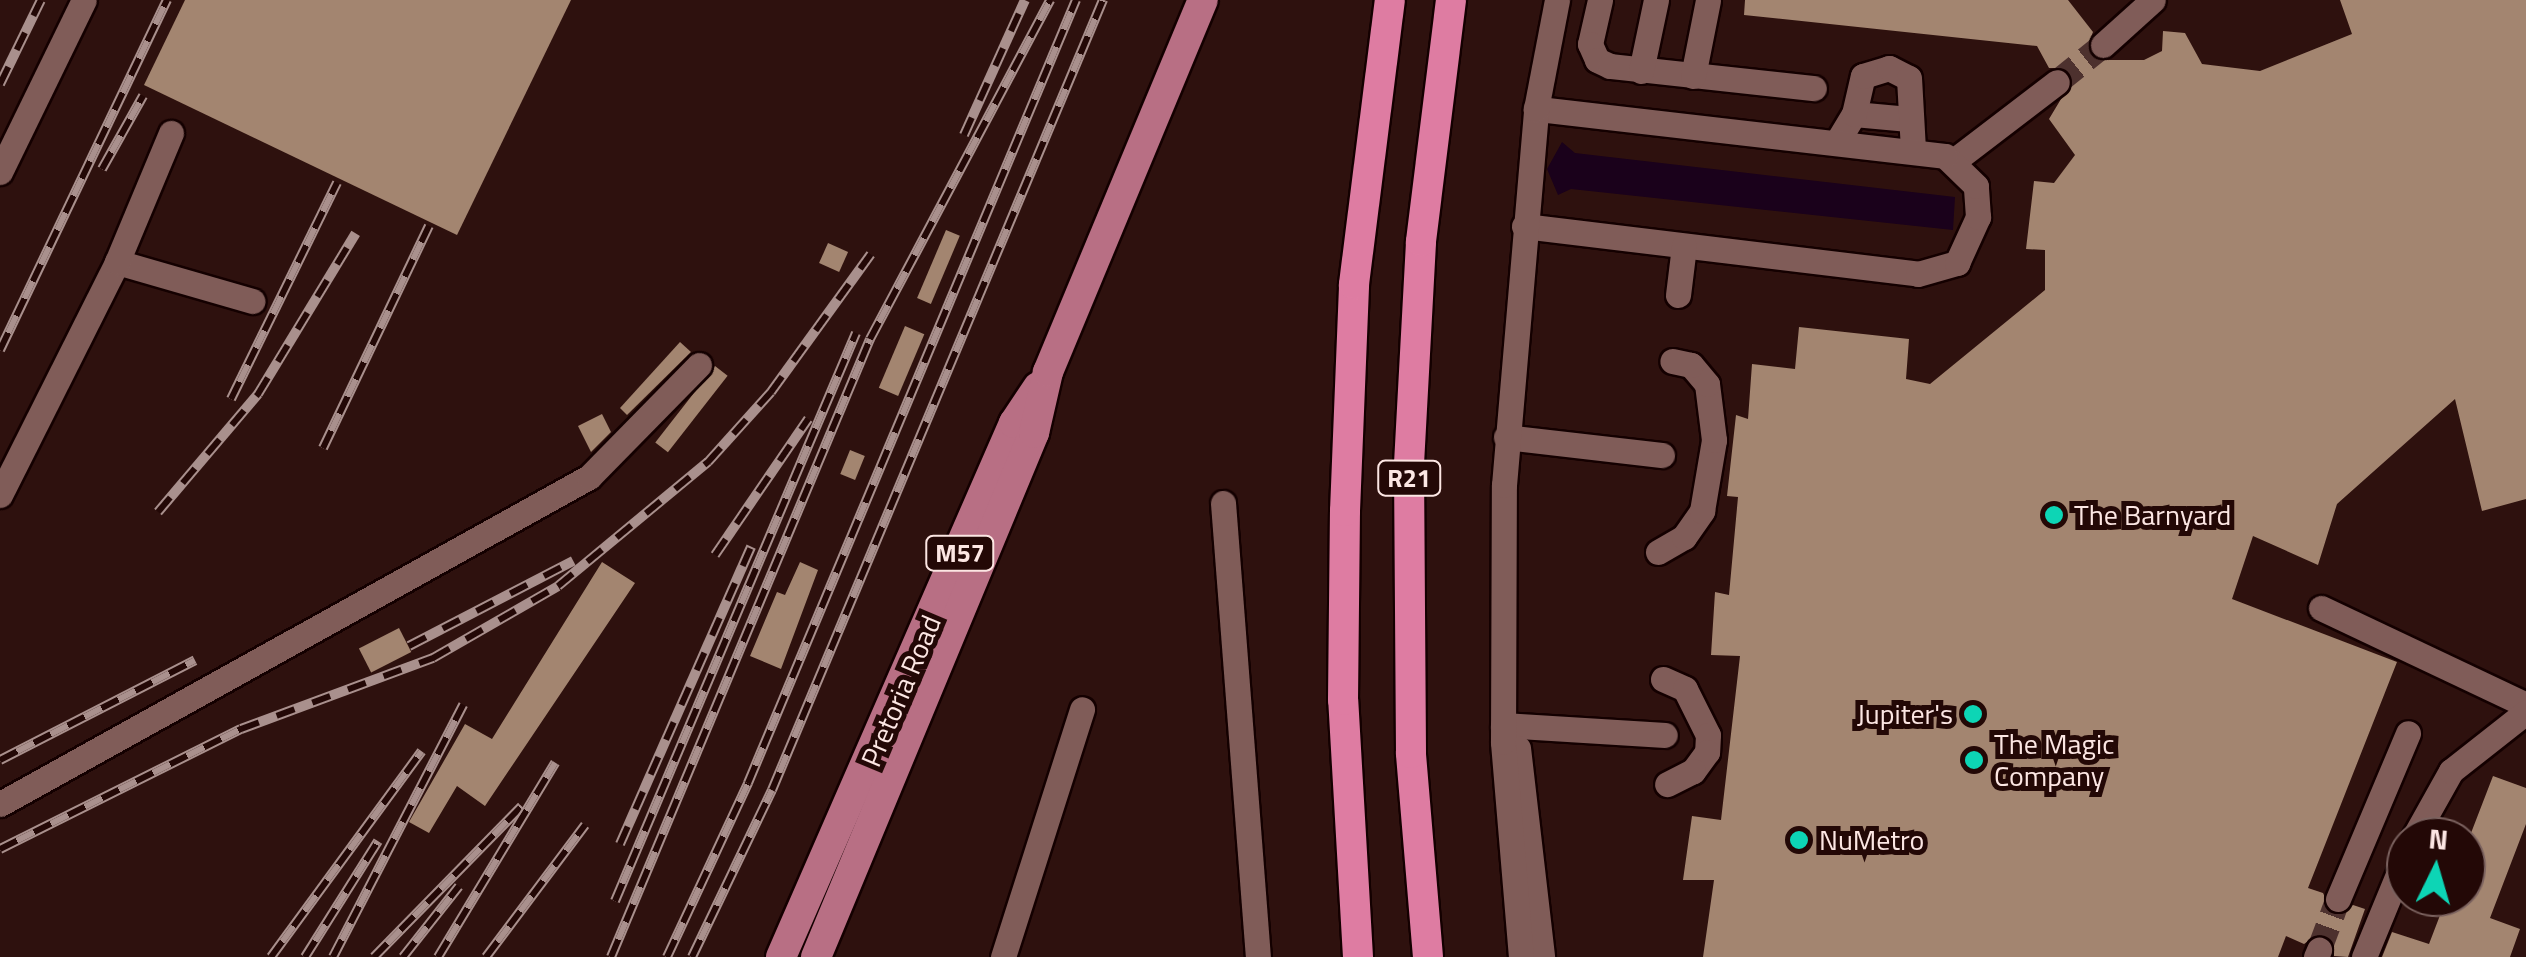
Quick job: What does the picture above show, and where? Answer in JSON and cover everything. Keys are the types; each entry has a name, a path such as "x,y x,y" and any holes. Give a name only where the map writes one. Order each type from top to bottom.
{"highway":[{"name":"R21","path":"1358,957 1342,700 1345,510 1354,284 1390,0"},
{"name":"R21","path":"1428,957 1411,753 1409,464 1421,241 1451,0"}],"main road":[{"name":"Pretoria Road","path":"816,957 1034,433 1048,372 1204,0"},
{"name":"Pretoria Road","path":"781,957 1014,423 1048,372"}],"lane":[{"path":"0,172 84,0"},
{"path":"1521,957 1506,680 1506,437 1536,109 1557,0"},
{"path":"1600,0 1590,44 1597,60 1641,71 1814,88"},
{"path":"1641,71 1656,0"},
{"path":"1693,76 1708,0"},
{"path":"2103,45 2154,0"},
{"path":"1837,142 1854,114 1863,76 1889,68 1909,78 1914,150"},
{"path":"1956,160 2057,82"},
{"path":"1524,226 1918,274 1948,268 1970,244 1978,217 1976,186 1956,160 1914,150 1536,109"},
{"path":"1854,114 1909,120"},
{"path":"0,496 117,262 171,133"},
{"path":"1678,295 1684,246"},
{"path":"117,262 252,301"},
{"path":"1658,552 1684,538 1702,510 1714,440 1706,384 1691,365 1672,361"},
{"path":"0,804 589,478 699,366"},
{"path":"1506,437 1662,455"},
{"path":"1222,504 1258,957"},
{"path":"2322,608 2526,708 2450,771 2425,817"},
{"path":"1663,679 1685,689 1708,735 1707,752 1693,770 1667,784"},
{"path":"1003,957 1082,709"},
{"path":"1509,724 1665,736"},
{"path":"1509,724 1542,957"},
{"path":"2338,899 2408,732"},
{"path":"2368,828 2386,836"},
{"path":"2364,957 2386,904"}],"shaded area":[{"path":"1562,142 1575,153 1955,197 1953,230 1571,189 1558,195 1547,169"}],"building":[{"path":"185,0 571,0 457,235 144,85"},
{"path":"1745,0 2068,0 2093,32 2087,47 2097,60 2144,60 2162,51 2163,31 2185,33 2202,64 2260,71 2352,34 2340,0 2526,0 2526,499 2482,511 2455,399 2337,504 2318,565 2253,536 2232,599 2397,662 2308,888 2323,893 2333,914 2353,905 2365,909 2348,957 2334,956 2332,941 2318,934 2304,944 2286,936 2278,957 1703,957 1714,880 1683,880 1692,816 1721,820 1740,656 1711,655 1715,592 1729,595 1738,497 1727,496 1736,415 1748,419 1752,364 1795,369 1799,327 1909,339 1906,379 1930,384 2045,290 2045,250 2026,249 2034,181 2054,183 2075,155 2049,119 2073,79 2064,68 2049,68 2037,46 1744,15"},
{"path":"946,230 960,236 931,304 917,298"},
{"path":"828,243 848,252 839,272 819,263"},
{"path":"905,326 924,334 898,396 879,388"},
{"path":"680,342 691,352 627,415 620,408"},
{"path":"715,366 728,376 668,452 655,442"},
{"path":"602,414 611,432 591,452 578,426"},
{"path":"850,450 865,456 855,480 840,474"},
{"path":"602,562 635,583 485,806 457,786 429,833 409,822 465,724 492,739"},
{"path":"800,562 818,570 781,669 750,656 777,592 785,595"},
{"path":"399,628 411,652 371,672 359,648"},
{"path":"2493,776 2526,788 2526,824 2490,918 2520,929 2510,957 2382,957 2392,932 2429,944 2439,917 2486,917 2486,817 2477,817"}],"tunnel":[{"path":"2057,82 2103,45"},
{"path":"2319,950 2338,899"}],"railway":[{"path":"0,84 41,0"},
{"path":"0,350 167,0"},
{"path":"964,135 1025,0"},
{"path":"611,957 870,339 1050,0"},
{"path":"667,957 748,783 1076,0"},
{"path":"692,957 772,790 1103,0"},
{"path":"102,169 143,96"},
{"path":"231,399 337,183"},
{"path":"323,448 429,226"},
{"path":"158,512 258,394 356,233"},
{"path":"0,849 241,729 433,658 558,586 708,462 771,392 871,254"},
{"path":"615,901 856,333"},
{"path":"715,555 808,419"},
{"path":"620,844 751,547"},
{"path":"409,646 573,561"},
{"path":"0,760 195,660"},
{"path":"333,957 463,705"},
{"path":"271,957 422,751"},
{"path":"438,957 555,763"},
{"path":"374,957 522,806"},
{"path":"486,957 585,825"},
{"path":"305,957 378,841"},
{"path":"403,957 459,886"}],"place":[{"name":"The Barnyard","path":"2054,515"},
{"name":"Jupiter's","path":"1973,714"},
{"name":"The Magic Company","path":"1974,760"},
{"name":"NuMetro","path":"1799,840"}]}
